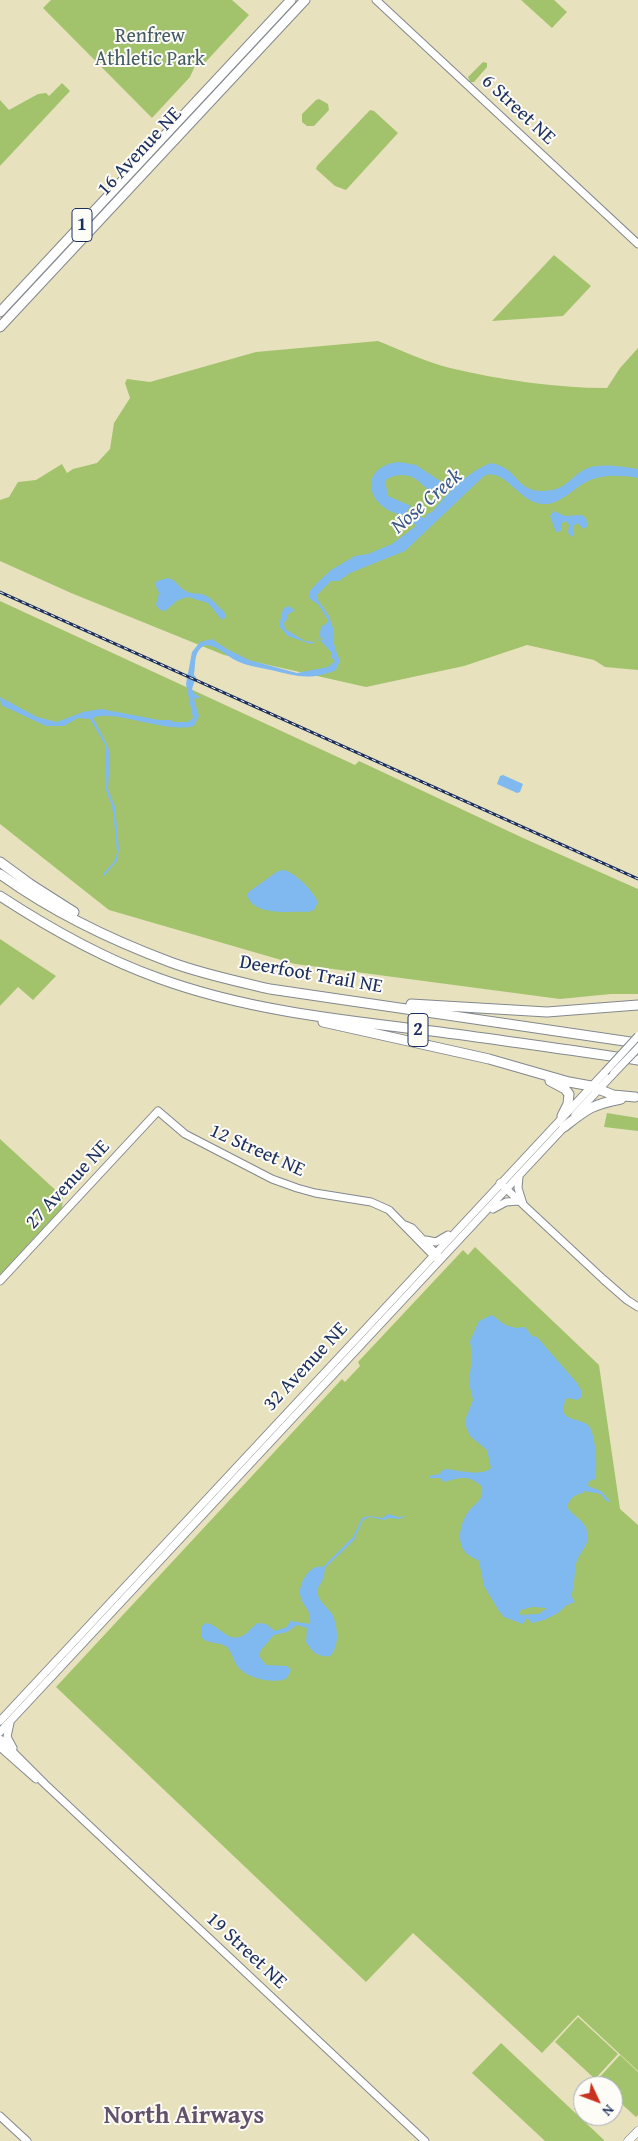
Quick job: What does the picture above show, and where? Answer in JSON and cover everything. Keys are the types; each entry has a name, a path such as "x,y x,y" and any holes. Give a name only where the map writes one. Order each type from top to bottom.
{"highway":[{"name":"16 Avenue NE","path":"0,312 291,0"},
{"name":"16 Avenue NE","path":"0,327 305,0"},
{"path":"0,862 71,911 132,946"},
{"name":"Deerfoot Trail NE","path":"0,874 53,908 97,932 170,962 270,989 638,1043"},
{"name":"Deerfoot Trail NE","path":"0,896 60,932 113,959 157,978 236,1001 328,1018 638,1060"},
{"path":"0,901 77,946 98,956 113,959"},
{"path":"236,1001 508,1064 595,1088 613,1095 637,1097"},
{"path":"384,1005 399,1003 547,1012 638,1005"},
{"path":"614,1007 638,1010"},
{"path":"508,1064 566,1089 569,1098 562,1116"},
{"path":"564,1127 590,1107 637,1097"}],"main road":[{"name":"6 Street NE","path":"376,0 638,244"},
{"name":"32 Avenue NE","path":"0,1732 486,1213 564,1127 595,1088 605,1072 638,1036"},
{"name":"32 Avenue NE","path":"0,1721 562,1116 614,1073 638,1048"},
{"name":"12 Street NE","path":"158,1111 185,1134 272,1178 315,1193 371,1202 389,1210 405,1225 412,1228 420,1240 441,1260"},
{"name":"27 Avenue NE","path":"0,1281 158,1111"},
{"path":"518,1178 521,1203"},
{"path":"500,1183 615,1290 638,1307"},
{"path":"486,1213 506,1202 521,1203"},
{"path":"423,1266 425,1256 420,1240 432,1242 440,1240 464,1222"},
{"path":"0,1715 10,1710"},
{"path":"0,1751 11,1753 7,1737 11,1720"},
{"name":"19 Street NE","path":"0,1739 11,1753 425,2141"},
{"name":"19 Street NE","path":"0,1748 11,1753"},
{"path":"0,2116 27,2141"},
{"path":"628,2141 638,2131"}],"green space":[{"name":"Renfrew Athletic Park","path":"51,0 232,0 249,15 201,67 195,66 190,77 152,118 43,8"},
{"path":"521,0 554,0 567,12 552,28"},
{"path":"483,62 487,63 487,67 474,82 470,82 468,77"},
{"path":"62,83 70,91 0,166 0,100 9,110 38,94 46,93 49,96"},
{"path":"319,99 328,104 329,110 314,126 307,126 302,122 302,114"},
{"path":"370,110 374,111 398,133 346,190 335,186 316,169 317,166"},
{"path":"554,255 591,286 563,316 492,321"},
{"path":"378,341 432,363 450,368 508,380 587,388 607,388 620,368 638,348 638,670 605,667 594,660 527,645 464,666 366,687 224,655 71,593 0,561 0,500 9,497 18,482 36,480 62,464 67,473 73,469 97,463 110,449 114,423 130,398 125,383 127,379 150,382 256,352"},
{"path":"0,601 355,765 359,761 523,838 638,889 638,994 611,994 560,999 295,964 109,910 0,824"},
{"path":"0,939 56,976 33,1000 18,987 0,1006"},
{"path":"607,1113 638,1118 638,1131 604,1127"},
{"path":"0,1139 63,1197 62,1208 0,1275"},
{"path":"475,1247 599,1365 620,1509 638,1525 638,2071 578,2015 542,2053 413,1933 366,1982 56,1687 342,1379 345,1382 360,1366 358,1362 463,1250 468,1255"},
{"path":"578,2017 618,2054 598,2076 592,2076 555,2042"},
{"path":"501,2043 573,2111 573,2126 589,2126 604,2141 545,2141 472,2073"},
{"path":"620,2055 638,2072 638,2115 636,2117 623,2105 623,2076 601,2076"}],"water":[{"path":"399,462 416,465 448,486 436,495 416,479 406,475 390,478 385,481 388,496 411,506 404,515 391,511 375,497 372,480 376,472 385,466"},
{"path":"491,463 500,466 507,469 527,487 542,491 557,489 563,486 588,468 613,466 638,469 638,478 605,476 592,479 560,500 549,504 533,502 499,476 484,476 405,551 350,573 339,581 331,581 318,594 318,600 329,616 334,631 333,640 340,661 336,670 311,676 288,674 242,663 217,648 206,645 199,650 196,658 194,675 196,677 192,689 195,694 201,697 194,699 199,716 194,726 182,728 169,727 113,716 93,718 108,746 110,758 108,789 115,807 119,849 117,861 104,876 104,873 114,862 117,852 112,806 106,790 106,746 90,719 78,718 64,726 46,726 1,705 0,697 37,717 57,722 83,712 101,709 159,720 188,722 193,718 186,684 192,652 200,642 212,639 249,660 297,673 328,667 335,661 332,658 332,653 320,640 323,639 322,636 319,640 315,642 319,639 321,627 328,620 318,604 310,599 310,591 316,584 331,570 355,556 368,554 392,544 416,526 410,517 417,508 421,517 425,518 458,484 482,467"},
{"path":"554,511 565,516 582,515 586,518 588,526 583,529 578,523 573,526 574,534 572,537 568,533 569,525 566,521 562,523 561,531 556,532 550,516"},
{"path":"168,578 188,592 207,596 224,611 226,617 222,620 208,603 188,597 178,600 165,611 160,610 156,605 159,593 155,584 157,581"},
{"path":"288,606 295,610 287,615 288,618 284,623 285,629 305,641 315,642 311,644 288,636 279,626 283,609"},
{"path":"503,775 523,784 520,792 517,793 497,784 500,776"},
{"path":"284,870 299,879 312,892 318,902 314,910 308,912 282,912 264,910 250,901 247,894 250,891 278,871"},
{"path":"492,1315 505,1325 516,1328 525,1327 532,1336 537,1337 577,1383 582,1397 577,1400 568,1398 565,1400 563,1412 568,1417 588,1425 591,1429 595,1443 596,1467 595,1479 589,1481 588,1486 601,1491 611,1502 606,1501 601,1494 584,1491 571,1499 567,1507 584,1525 588,1534 587,1543 576,1564 571,1596 575,1602 544,1620 532,1623 527,1618 523,1624 504,1617 484,1586 479,1561 469,1556 461,1544 460,1533 463,1522 468,1512 482,1496 482,1487 469,1479 459,1478 444,1482 440,1478 430,1478 429,1476 440,1474 441,1471 446,1469 476,1473 487,1471 491,1468 487,1450 470,1436 465,1424 473,1400 469,1383 472,1356 470,1341 479,1321","holes":["532,1607 547,1608 539,1614 519,1615 521,1610"]},
{"path":"388,1514 398,1517 407,1516 399,1519 389,1518 384,1520 370,1517 363,1520 354,1540 325,1568 324,1577 317,1590 319,1598 332,1614 336,1624 337,1642 330,1656 322,1656 313,1651 306,1642 307,1628 297,1625 287,1632 274,1635 261,1650 259,1656 266,1665 287,1666 291,1670 287,1678 269,1681 243,1672 237,1666 227,1647 207,1641 201,1637 201,1627 206,1623 237,1638 244,1635 258,1623 266,1624 275,1631 287,1627 290,1621 310,1624 310,1615 300,1594 301,1584 304,1579 314,1568 323,1567 353,1537 362,1518 368,1516 383,1518"}],"railway":[{"path":"0,592 638,879"}],"district":[{"name":"North Airways","path":"184,2117"}],"water label":[{"name":"Nose Creek","path":"427,502"}]}
